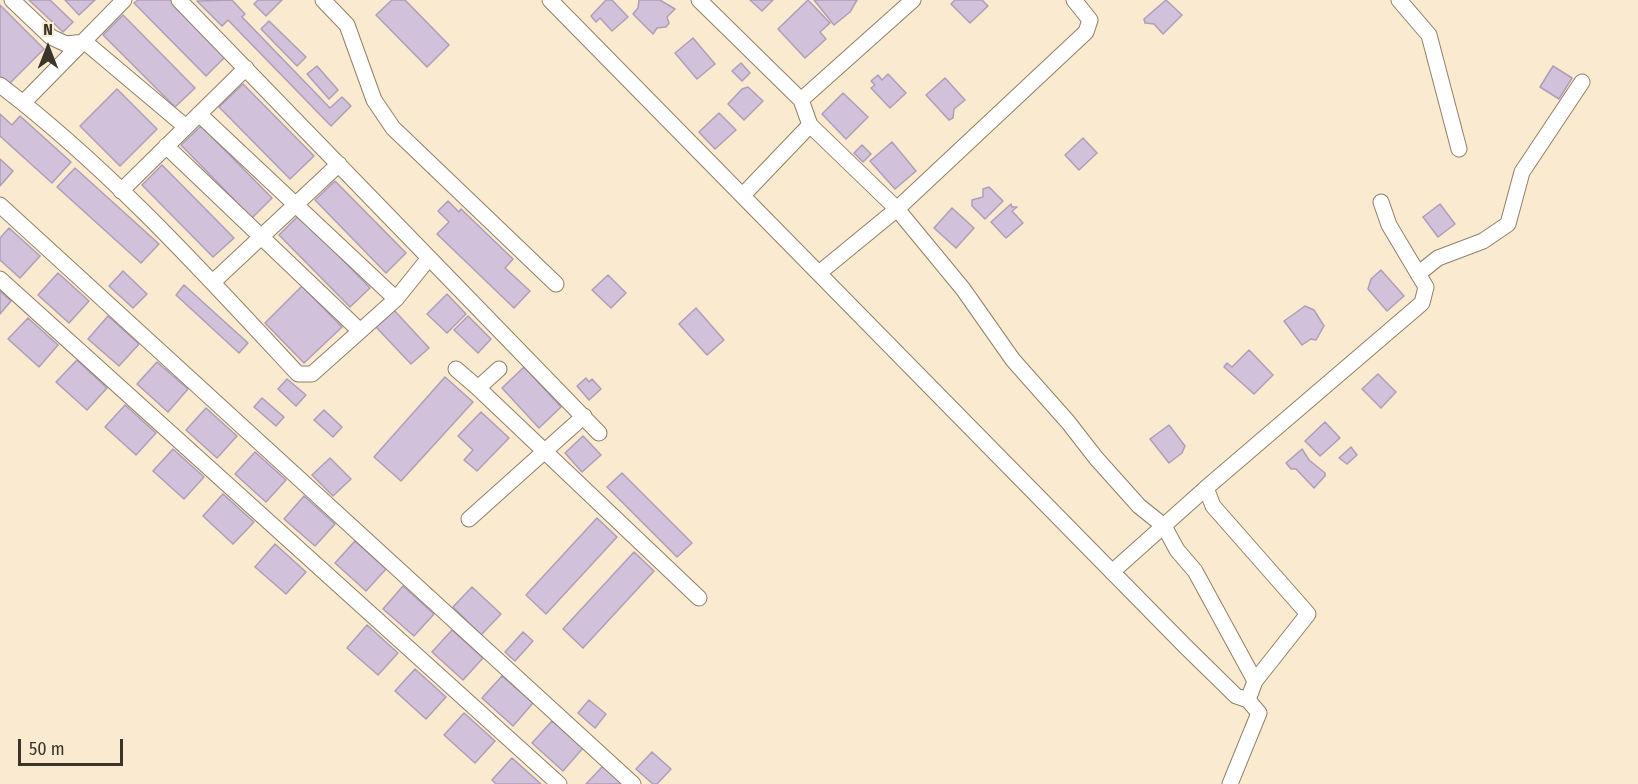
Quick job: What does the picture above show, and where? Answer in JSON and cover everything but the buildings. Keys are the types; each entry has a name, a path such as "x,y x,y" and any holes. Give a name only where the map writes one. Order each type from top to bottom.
{"street":[{"path":"12,0 51,37 66,44 85,42 186,127"},
{"path":"23,103 124,0"},
{"path":"179,0 599,433"},
{"path":"323,0 347,25 374,100 393,128 556,284"},
{"path":"550,0 1112,572 1236,696 1248,700 1259,713 1230,784"},
{"path":"801,100 913,0"},
{"path":"819,273 897,209 1086,32 1090,20 1074,0"},
{"path":"1400,0 1428,35 1459,148"},
{"path":"701,1 801,100 810,125 897,209 963,289 1013,360 1139,506 1164,526 1177,550 1195,571 1255,681"},
{"path":"121,191 246,68"},
{"path":"1418,274 1438,258 1483,242 1508,224 1522,172 1582,82"},
{"path":"0,85 121,191 213,282 298,374 312,374 396,299 429,258"},
{"path":"199,114 298,204 396,299"},
{"path":"743,195 810,125"},
{"path":"166,146 360,331"},
{"path":"213,282 339,164"},
{"path":"1112,572 1206,488 1422,303 1426,287 1389,225 1381,202"},
{"path":"0,206 633,784"},
{"path":"0,279 559,784"},
{"path":"456,369 699,598"},
{"path":"478,388 499,369"},
{"path":"469,519 584,416"},
{"path":"1206,488 1213,506 1308,614 1255,681 1248,700"}]}
